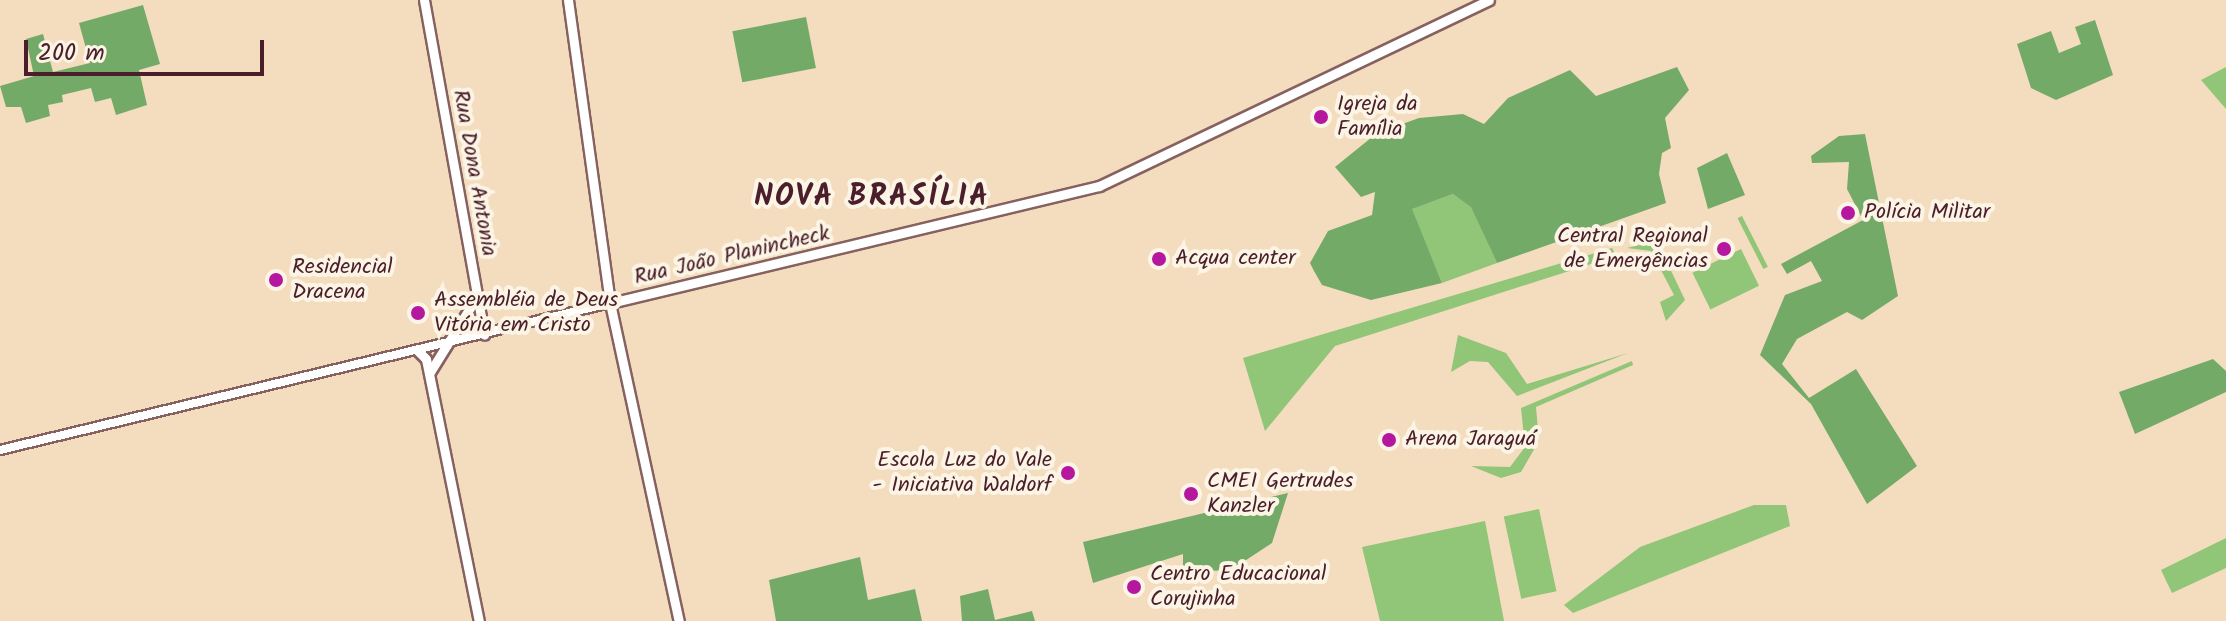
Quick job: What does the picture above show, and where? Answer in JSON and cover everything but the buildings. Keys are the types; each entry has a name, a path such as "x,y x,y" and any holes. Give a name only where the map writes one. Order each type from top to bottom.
{"main road":[{"name":"Rua Dona Antonia","path":"424,0 484,335"},
{"path":"568,0 610,303 679,621"},
{"name":"Rua João Planincheck","path":"610,303 1082,192 1489,0"},
{"path":"430,376 476,294"},
{"path":"418,351 430,376 479,621"}],"street":[{"name":"Rua João Planincheck","path":"0,450 610,303"}],"green space":[{"path":"143,5 160,64 139,70 147,105 116,115 111,98 95,102 91,88 62,95 63,102 48,105 50,116 26,123 21,107 6,107 0,86 34,76 26,39 43,34 53,72 90,63 79,23"},
{"path":"806,17 816,68 742,82 732,31"},
{"path":"2095,20 2113,75 2056,100 2031,88 2017,44 2051,31 2059,53 2081,44 2075,27"},
{"path":"1677,67 1689,90 1665,118 1671,148 1662,153 1659,174 1666,203 1497,263 1471,207 1453,194 1412,209 1442,283 1371,300 1322,285 1310,263 1328,231 1372,215 1375,192 1361,197 1335,167 1377,133 1419,118 1463,114 1484,124 1508,98 1570,70 1596,96"},
{"path":"2226,67 2226,109 2201,80"},
{"path":"1865,134 1898,296 1862,320 1847,312 1797,339 1782,364 1809,398 1856,369 1917,466 1867,504 1811,404 1760,355 1785,295 1822,281 1811,261 1787,274 1781,264 1863,220 1847,189 1849,162 1812,163 1811,156 1839,136"},
{"path":"1727,153 1745,195 1708,209 1697,168"},
{"path":"1453,194 1471,206 1497,263 1442,283 1411,209"},
{"path":"1742,216 1768,267 1763,269 1738,218"},
{"path":"1648,243 1664,256 1685,300 1666,321 1660,302 1674,295 1651,251 1627,248"},
{"path":"1612,248 1616,256 1335,346 1265,431 1243,358"},
{"path":"1741,249 1759,286 1710,310 1692,273"},
{"path":"1458,335 1506,353 1527,384 1628,353 1517,396 1488,362 1470,361 1451,372"},
{"path":"2213,359 2226,371 2226,392 2135,434 2119,392"},
{"path":"1632,361 1633,365 1536,407 1539,441 1521,472 1501,478 1471,466 1510,467 1525,447 1521,408"},
{"path":"1288,493 1272,543 1231,570 1183,572 1183,554 1093,583 1083,542"},
{"path":"1754,505 1786,505 1790,526 1573,613 1564,605 1640,547"},
{"path":"1539,509 1556,591 1521,599 1504,516"},
{"path":"1485,521 1504,621 1380,621 1362,547"},
{"path":"2226,538 2226,568 2172,593 2161,570"},
{"path":"860,557 868,600 915,589 922,621 776,621 769,580"},
{"path":"988,589 995,620 1032,611 1035,621 962,621 960,596"}],"place":[{"name":"Igreja da Família","path":"1321,117"},
{"name":"Polícia Militar","path":"1848,213"},
{"name":"Central Regional de Emergências","path":"1724,249"},
{"name":"Acqua center","path":"1159,259"},
{"name":"Residencial Dracena","path":"276,280"},
{"name":"Assembléia de Deus Vitória em Cristo","path":"418,313"},
{"name":"Arena Jaraguá","path":"1389,440"},
{"name":"Escola Luz do Vale - Iniciativa Waldorf","path":"1068,473"},
{"name":"CMEI Gertrudes Kanzler","path":"1191,494"},
{"name":"Centro Educacional Corujinha","path":"1134,587"}],"district":[{"name":"NOVA BRASÍLIA","path":"872,197"}]}
